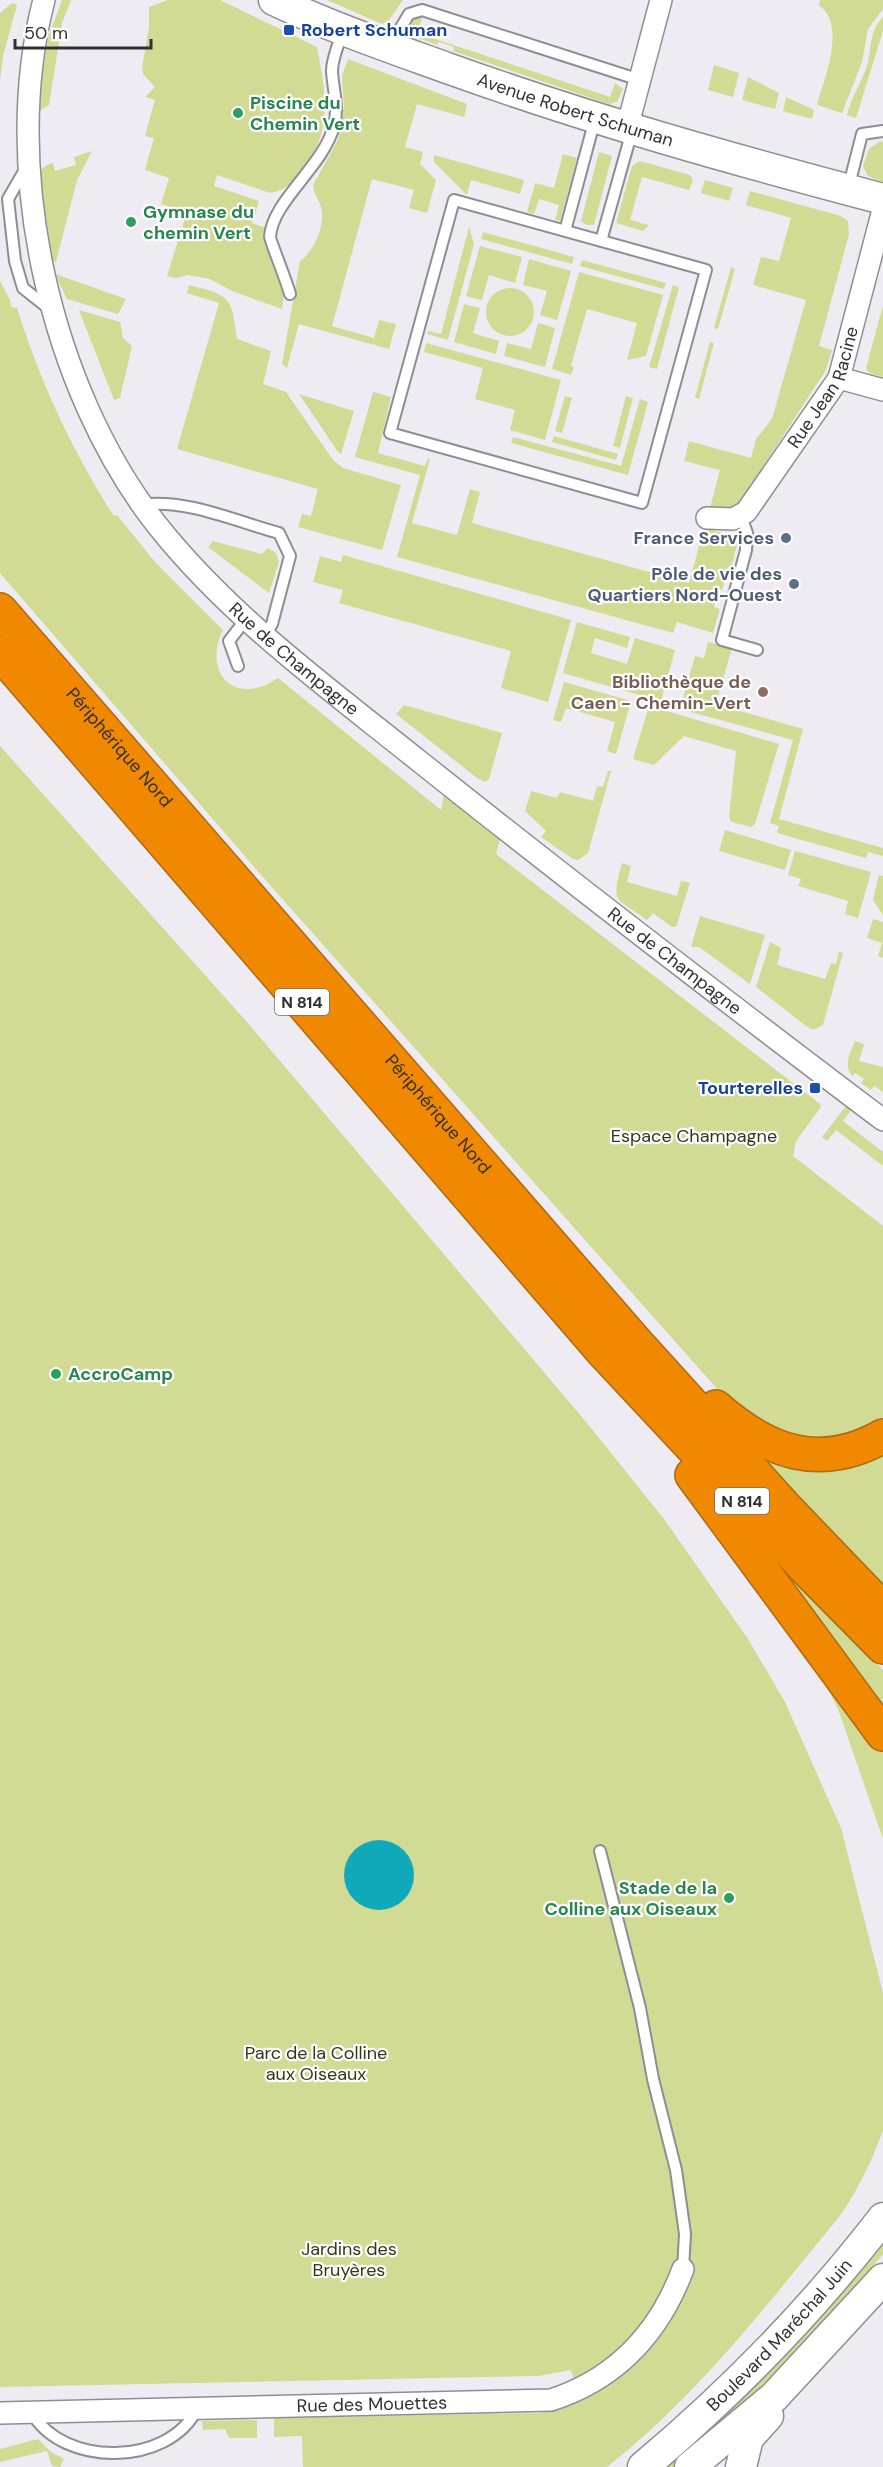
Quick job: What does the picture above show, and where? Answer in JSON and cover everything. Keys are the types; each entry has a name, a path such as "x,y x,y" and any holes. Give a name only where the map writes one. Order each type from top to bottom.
{"highway":[{"name":"Périphérique Nord","path":"0,610 635,1341 786,1508 883,1609"},
{"name":"Périphérique Nord","path":"0,653 603,1352 805,1568 883,1647"},
{"path":"635,1341 673,1362 711,1403 742,1430 770,1445 787,1450 826,1455 863,1446 883,1436"},
{"path":"603,1352 883,1734"}],"main road":[{"name":"Avenue Robert Schuman","path":"274,0 343,31 595,119 707,153 883,199"},
{"name":"Boulevard Maréchal Juin","path":"643,2467 723,2396 806,2310 883,2218"},
{"name":"Boulevard Maréchal Juin","path":"690,2467 774,2397 883,2279"},
{"path":"741,2467 748,2438 768,2416 774,2397"}],"street":[{"name":"Rue de Champagne","path":"44,0 34,34 23,93 21,122 23,173 37,272 47,307 80,393 108,449 142,505 174,546 246,619 265,635 560,873 883,1120"},
{"path":"630,129 661,0"},
{"name":"Rue Jean Racine","path":"741,516 755,501 839,378 883,210"},
{"path":"839,378 883,390"},
{"path":"707,518 733,519 741,516"},
{"name":"Rue des Mouettes","path":"0,2413 551,2400 572,2394 623,2361 656,2326 683,2269"}],"lane":[{"path":"389,47 409,14 422,10 640,81"},
{"path":"290,294 270,238 281,205 304,180 329,140 334,126 337,111 332,70 343,31"},
{"path":"565,231 595,119"},
{"path":"601,241 630,129"},
{"path":"848,189 862,134 883,131"},
{"path":"454,200 565,231 706,270 642,503 390,433 454,200"},
{"path":"142,505 158,502 181,506 279,533 290,556 272,624 265,635"},
{"path":"741,516 747,533 746,550 722,640 757,650"},
{"path":"238,666 229,641 246,619"},
{"path":"600,1851 640,2008 653,2079 676,2170 685,2234 683,2269"},
{"path":"32,2413 48,2436 72,2454 91,2461 119,2463 144,2458 167,2446 185,2429 197,2409"}],"green space":[{"path":"62,0 71,0 62,23 49,105 39,111 36,106 49,35"},
{"name":"Piscine du Chemin Vert","path":"168,0 220,0 317,47 325,97 323,128 311,157 300,172 284,188 270,193 217,175 214,186 259,201 252,223 266,228 263,236 273,252 282,281 282,309 232,291 210,279 188,275 176,278 167,276 187,212 161,204 169,178 145,170 154,138 145,136 155,100 145,97 155,87 143,74 142,67 149,27 149,7"},
{"path":"327,0 403,0 389,20 382,24"},
{"path":"820,0 883,0 883,9 868,29 862,62 842,113 817,105 833,39 827,14 819,5"},
{"path":"12,3 17,5 3,56 0,81 0,13"},
{"path":"414,17 422,18 417,33 610,97 615,83 623,89 617,102 609,104 453,51 454,47 439,42 437,45 413,36 406,29 407,22"},
{"path":"883,17 883,31 856,118 847,115 867,66 875,28"},
{"path":"348,59 467,104 464,117 417,104 405,147 423,152 420,164 436,180 427,213 409,208 414,190 372,179 332,326 374,338 379,320 396,324 389,349 299,324 287,368 282,364 300,261 310,251 318,237 322,221 321,207 313,185 338,140 344,106 342,76"},
{"path":"714,65 739,73 733,97 708,90"},
{"path":"748,77 779,93 775,109 742,100"},
{"path":"786,97 814,110 812,119 783,111"},
{"path":"880,141 883,142 883,182 868,176 863,166 869,149"},
{"path":"92,151 77,180 56,262 52,261 39,189 41,171 53,163 55,171 76,165 74,157"},
{"path":"599,152 612,156 594,225 587,225 581,221"},
{"path":"563,154 577,158 560,221 555,220 559,205 539,199 534,214 527,212 535,183 554,188"},
{"path":"434,155 524,180 520,194 471,180 467,195 434,162"},
{"path":"640,161 690,175 693,180 689,190 642,177 630,220 649,225 643,231 616,223 632,166"},
{"path":"705,180 733,188 729,201 701,193"},
{"path":"750,191 841,216 848,221 849,234 819,346 832,350 826,370 736,508 710,508 720,470 684,461 689,441 751,458 756,439 772,419 806,300 753,285 761,257 779,261 791,218 746,205"},
{"path":"469,227 474,244 448,340 427,334 428,331 441,334"},
{"path":"483,232 574,257 572,264 481,239"},
{"path":"480,246 522,257 515,283 489,275 482,300 466,296"},
{"path":"529,259 571,271 557,320 540,315 547,291 523,285"},
{"path":"582,260 666,283 664,289 580,266"},
{"path":"731,267 735,269 718,329 714,328"},
{"path":"579,272 663,295 646,356 627,360 637,323 587,309 571,366 574,367 571,375 552,369"},
{"path":"58,274 126,299 118,314 67,299 56,276"},
{"name":"Espace Champagne","path":"0,281 10,300 11,307 17,308 36,364 70,440 113,515 117,515 155,562 223,630 218,642 217,664 227,682 247,689 262,686 278,678 441,810 444,795 500,840 496,854 820,1104 821,1107 796,1141 793,1156 883,1226 883,1418 881,1420 851,1434 800,1438 767,1429 749,1419 727,1400 262,876 0,573"},
{"path":"189,285 214,292 227,300 231,307 237,339 271,351 263,384 286,392 333,460 343,468 401,485 382,550 298,527 302,514 311,516 318,489 177,449 219,303 187,293"},
{"path":"673,285 679,287 657,369 649,367"},
{"path":"510,288 527,295 534,312 527,329 510,336 493,329 486,312 493,295"},
{"path":"464,304 480,308 473,333 499,341 496,354 454,342"},
{"path":"883,305 883,377 869,373 866,368"},
{"path":"79,310 120,322 123,338 132,346 120,398 114,400"},
{"path":"538,323 555,328 545,367 504,356 507,343 531,349"},
{"path":"710,342 714,343 699,399 695,398"},
{"path":"426,343 561,380 545,440 510,430 515,410 475,399 483,368 424,352"},
{"path":"373,392 391,397 378,453 425,466 428,458 430,459 412,523 457,535 470,489 480,492 472,523 689,583 704,528 733,536 737,545 729,576 726,576 722,590 719,589 714,607 720,609 713,633 677,622 673,633 397,557 420,475 355,457"},
{"path":"299,394 354,411 341,454 338,452"},
{"path":"565,396 572,398 562,433 555,431"},
{"path":"626,396 633,398 620,448 613,446"},
{"path":"640,399 648,402 628,475 511,443 513,437 621,466"},
{"path":"554,436 618,454 616,460 552,442"},
{"path":"213,541 262,554 268,548 276,553 279,562 269,593 208,547"},
{"path":"343,555 571,620 548,702 501,688 511,651 339,603 343,590 313,582 320,556 341,562"},
{"path":"577,622 630,637 627,648 595,638 591,653 627,664 635,638 675,650 661,701 563,673"},
{"path":"708,642 732,648 716,704 803,729 779,819 883,848 883,856 868,852 866,858 777,833 779,826 770,823 793,740 680,709 695,656 704,658"},
{"path":"564,682 631,701 616,754 607,751 615,722 566,708 561,722 553,720"},
{"path":"404,705 502,733 489,779 485,782 477,778 396,714"},
{"path":"649,706 779,744 755,824 751,827 732,822 729,817 736,751 684,736 654,765 633,759"},
{"name":"Parc de la Colline aux Oiseaux","path":"0,746 247,1022 587,1423 664,1519 748,1639 785,1702 841,1828 883,1993 883,2130 864,2175 846,2207 785,2284 701,2380 640,2440 607,2467 303,2467 302,2436 274,2437 274,2418 538,2413 565,2407 613,2383 634,2366 668,2324 682,2300 692,2275 659,2304 621,2353 575,2383 571,2370 538,2376 0,2387"},
{"path":"608,771 611,771 588,853 578,860 573,859 541,837 546,831 525,811 531,791 557,798 560,792 593,801 597,786 603,787"},
{"path":"725,830 791,850 785,870 719,851"},
{"path":"795,851 871,872 858,918 845,914 848,901 798,886 801,879 788,875"},
{"path":"622,863 631,866 627,882 677,896 681,881 690,883 676,927 672,927 653,913 647,920 618,898 616,893"},
{"path":"879,875 883,876 883,915 873,900"},
{"path":"700,916 765,935 750,984 699,947 691,947"},
{"path":"873,919 883,922 883,958 878,956 882,943 867,938"},
{"path":"770,942 781,948 777,965 825,979 831,963 836,964 839,952 843,953 823,1025 810,1029 756,987"},
{"path":"855,1041 864,1044 859,1061 883,1067 883,1092 874,1086 871,1090 861,1083 864,1079 855,1073 852,1076 849,1072 848,1059"},
{"path":"846,1106 851,1110 843,1121 883,1152 883,1166 836,1130 827,1141 822,1137"},
{"path":"883,1450 883,1585 762,1458"},
{"path":"740,1526 883,1670 883,1839 838,1709 778,1588"},
{"path":"883,2232 883,2254 849,2295 757,2394 678,2467 656,2467"},
{"path":"257,2420 257,2438 229,2438 225,2429 203,2430 202,2421"},
{"path":"38,2439 51,2452 64,2459 60,2467 52,2466 47,2451 0,2462 0,2449"}],"water":[{"path":"379,1840 398,1846 408,1856 414,1875 408,1894 398,1904 379,1910 360,1904 350,1894 344,1875 350,1856 360,1846"}],"place":[{"name":"Robert Schuman","path":"289,30"},
{"name":"Piscine du Chemin Vert","path":"238,113"},
{"name":"Gymnase du chemin Vert","path":"131,222"},
{"name":"France Services","path":"786,538"},
{"name":"Pôle de vie des Quartiers Nord-Ouest","path":"794,584"},
{"name":"Bibliothèque de Caen - Chemin-Vert","path":"763,692"},
{"name":"Tourterelles","path":"815,1088"},
{"name":"AccroCamp","path":"56,1374"},
{"name":"Stade de la Colline aux Oiseaux","path":"729,1898"}],"park label":[{"name":"Jardins des Bruyères","path":"349,2259"}]}
